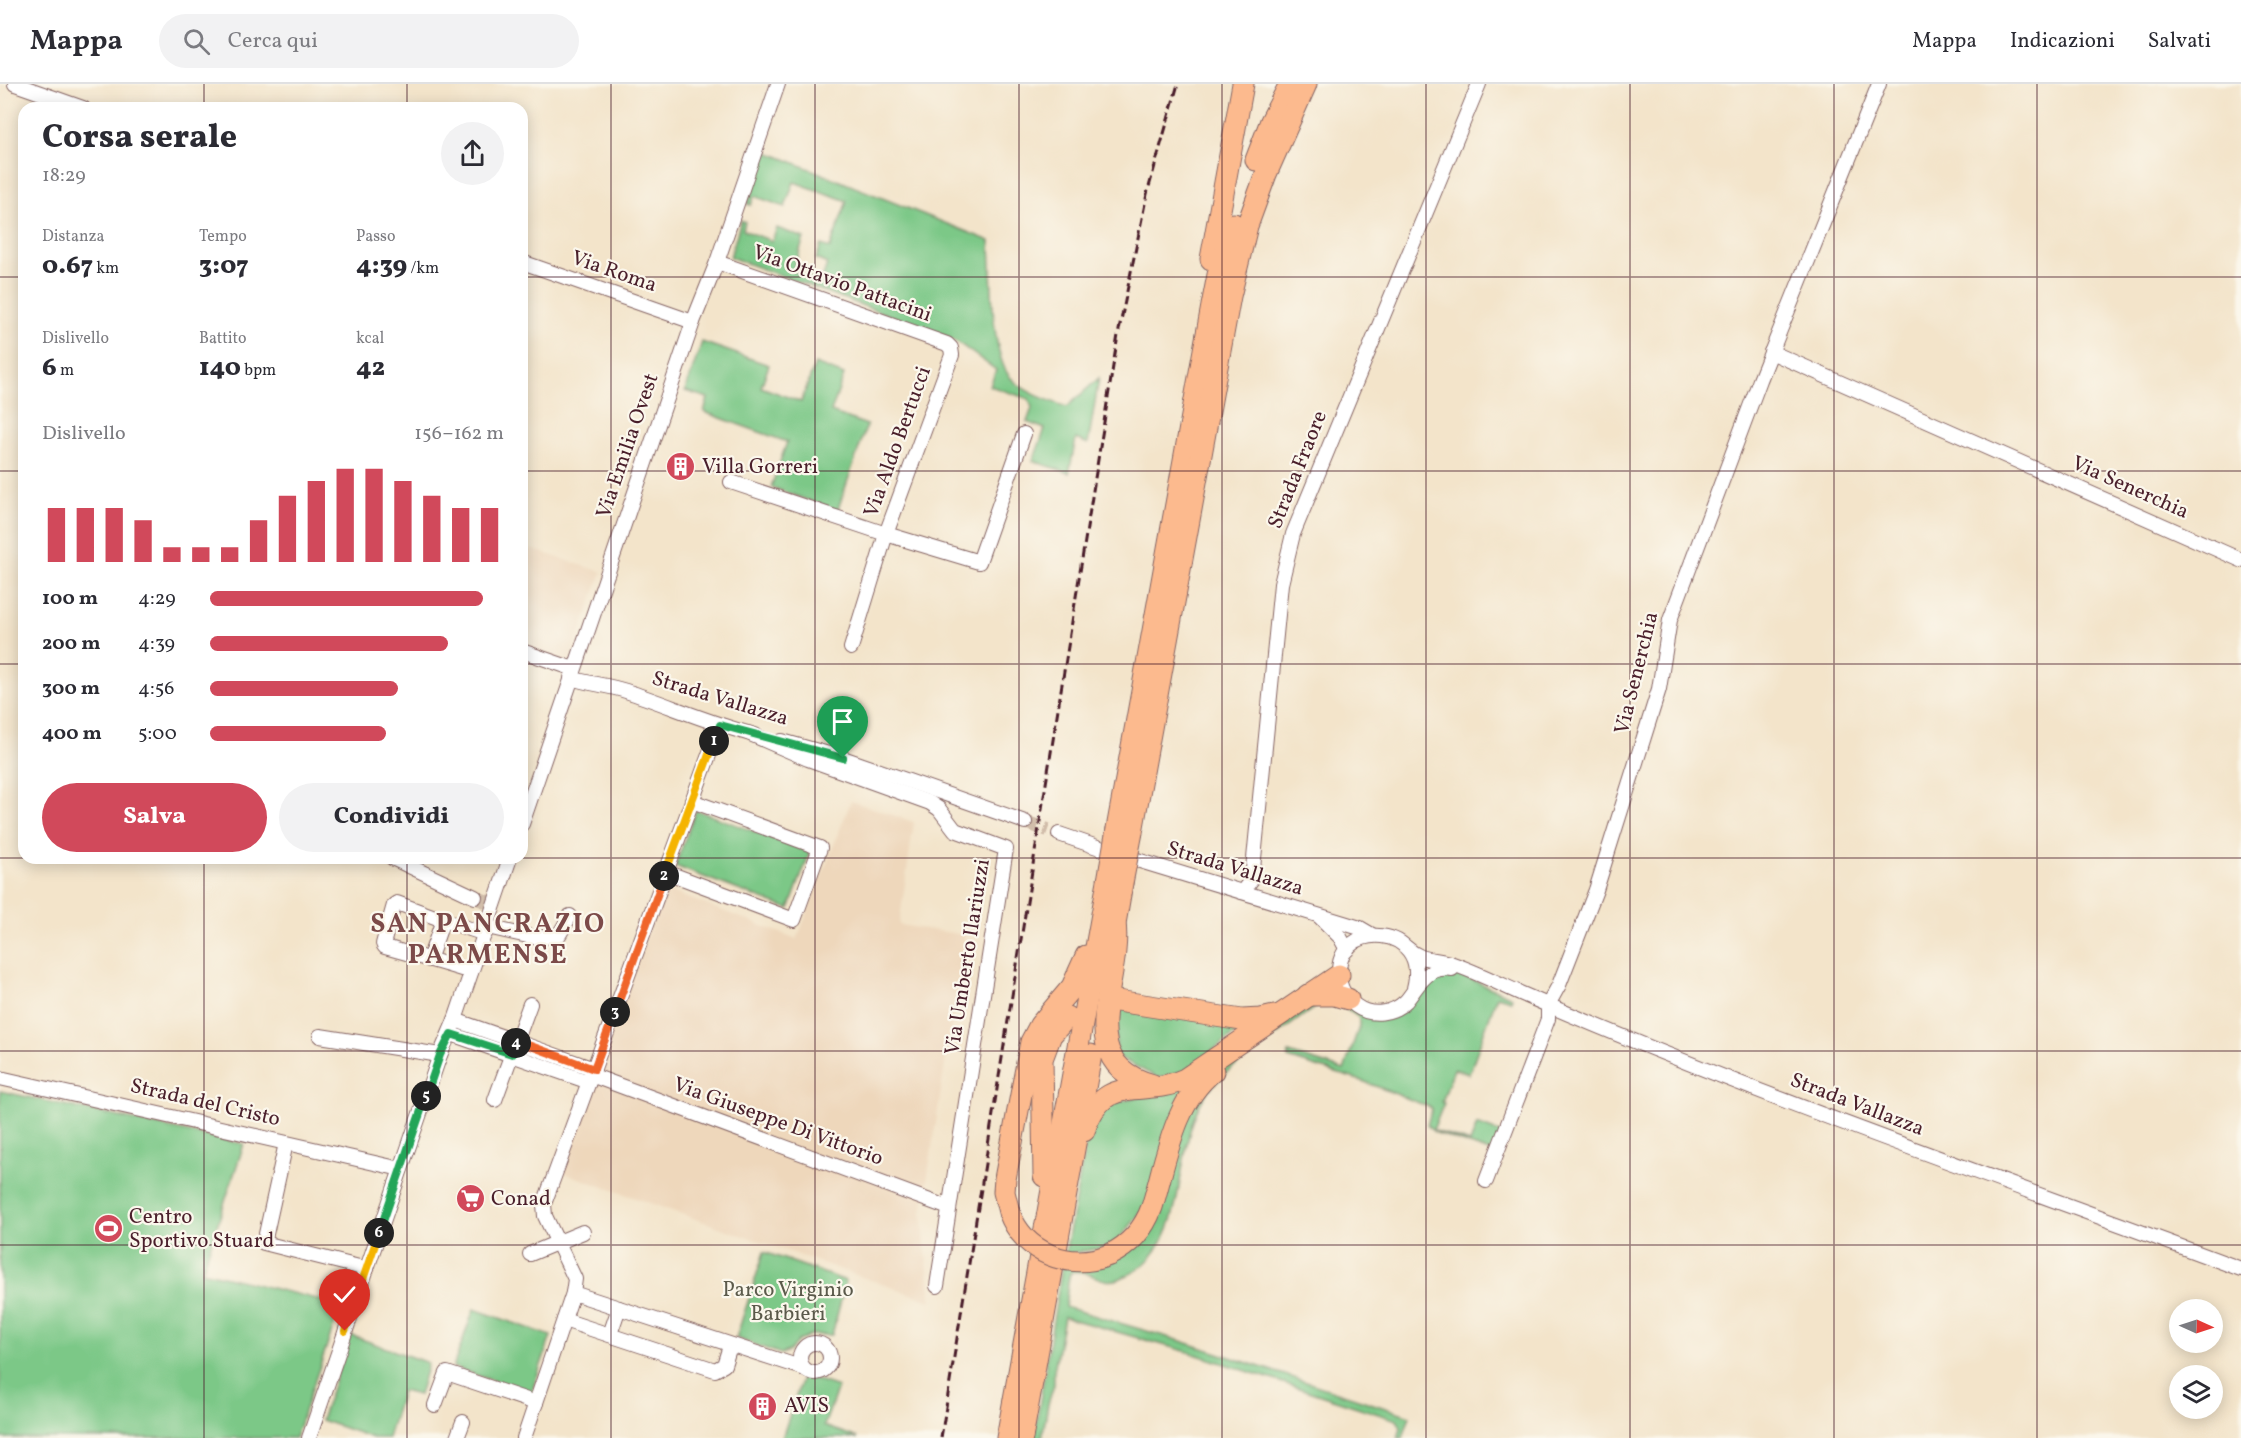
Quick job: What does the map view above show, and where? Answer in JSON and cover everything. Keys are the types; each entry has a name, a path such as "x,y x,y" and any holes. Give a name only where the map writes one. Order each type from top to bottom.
{"highway":[{"path":"1193,408 1195,348 1243,84"},
{"path":"1007,1438 1045,1228 1115,882 1193,408 1218,275 1247,184 1271,121 1290,84"},
{"path":"1124,831 1230,296 1247,226 1266,174 1306,84"},
{"path":"1115,882 1118,939 1105,1014 1105,1041 1113,1059 1123,1070 1153,1085"},
{"path":"1115,882 1078,976 1065,996 1040,1025 1029,1048 1005,1179 1005,1199 1009,1212 1023,1236 1035,1247 1054,1257 1081,1262 1109,1256 1132,1239 1146,1222 1179,1119 1193,1090 1209,1074 1257,1038 1284,1012"},
{"path":"1022,1438 1116,918"},
{"path":"1051,1280 1065,1232 1082,1139 1088,1119 1097,1106 1113,1093 1153,1085 1172,1084 1190,1076 1339,975"},
{"path":"1308,995 1348,999"},
{"path":"1117,1001 1248,1020 1267,1018 1284,1012"},
{"path":"1045,1228 1042,1215 1044,1155 1042,1059 1051,1035 1067,1017"}],"street":[{"path":"15,84 66,102"},
{"name":"Via Emilia Ovest","path":"528,806 693,322 717,262 778,84"},
{"name":"Strada Fraore","path":"1242,892 1252,879 1281,584 1293,534 1479,84"},
{"name":"Via Senerchia","path":"1486,1181 1548,1019 1548,1005 1559,985 1596,890 1659,689 1670,620 1771,352 1879,84"},
{"name":"Via Ottavio Pattacini","path":"717,262 947,344 951,348"},
{"name":"Via Roma","path":"528,264 693,322"},
{"name":"Via Aldo Bertucci","path":"951,348 952,355 886,534 979,562 1024,434"},
{"name":"Via Senerchia","path":"1771,352 2241,560"},
{"path":"731,483 886,534 853,644"},
{"name":"Strada Vallazza","path":"528,654 573,673 720,725 843,758 1025,822"},
{"path":"524,1438 573,1293 575,1279 545,1216 544,1204 720,725"},
{"name":"Via Umberto Ilariuzzi","path":"748,733 808,759 930,803 939,809 954,830 1006,849 937,1286"},
{"path":"666,872 794,920 820,848 692,801"},
{"path":"1053,832 1103,849"},
{"name":"Strada Vallazza","path":"1137,860 1360,928 1372,935 1391,937 1416,956 1453,964 1757,1089 2241,1269"},
{"path":"405,864 475,897"},
{"path":"309,1438 440,1055 451,1034 486,931 492,905 508,864"},
{"path":"471,972 385,947 383,944 394,905 397,903 443,920 486,931 544,938 559,934 570,916"},
{"name":"Strada Vallazza","path":"1320,917 1340,937 1347,950"},
{"path":"433,960 443,920"},
{"path":"1348,999 1341,988 1339,975 1342,958 1354,943 1372,935"},
{"path":"1407,948 1416,967 1414,988"},
{"name":"Strada Vallazza","path":"1348,999 1362,1010 1380,1013 1397,1008 1404,1003 1414,988 1430,972 1446,968 1463,969"},
{"path":"495,1100 531,1004"},
{"path":"455,1020 517,1041 591,1075"},
{"path":"451,1034 512,1054 591,1075"},
{"path":"320,1036 440,1055"},
{"name":"Via Giuseppe Di Vittorio","path":"591,1075 950,1208"},
{"name":"Strada del Cristo","path":"0,1077 401,1169"},
{"path":"286,1143 264,1243 367,1269"},
{"path":"530,1254 583,1232"},
{"path":"573,1293 619,1308 715,1370 724,1365 730,1346"},
{"path":"610,1334 619,1308"},
{"path":"564,1320 610,1334 730,1346 782,1362 802,1361"},
{"path":"435,1405 447,1373 536,1403"},
{"path":"457,1438 462,1422"}],"shaded area":[{"path":"528,548 602,572 567,669 528,653"},
{"path":"851,801 914,822 899,925 965,935 922,1213 931,1301 561,1172 664,889 797,939"}],"green space":[{"path":"765,151 990,241 995,332 1003,366 1010,377 1029,392 1067,407 1099,378 1088,444 1076,439 1069,473 1033,461 1045,429 1027,422 1032,408 1029,399 990,386 996,370 957,342 730,257 741,220 745,222 743,230 772,241 777,228 804,238 793,271 821,282 827,264 816,259 821,245 830,248 847,201 794,182 785,207 754,196 751,205 747,204"},
{"path":"702,342 769,365 761,387 801,402 815,364 844,375 831,412 867,425 838,509 835,510 771,487 787,442 704,412 708,398 685,391"},
{"path":"696,810 810,852 789,909 675,866"},
{"path":"1448,972 1512,997 1511,1000 1497,996 1469,1074 1454,1069 1433,1130 1470,1143 1477,1124 1503,1134 1495,1154 1434,1132 1427,1125 1432,1108 1365,1082 1288,1058 1289,1053 1344,1070 1359,1027 1359,1018 1337,1004 1320,1004 1231,1069 1215,1083 1203,1099 1193,1121 1186,1146 1177,1199 1170,1224 1159,1247 1143,1265 1113,1281 1084,1272 1071,1272 1065,1307 1181,1341 1410,1416 1403,1438 1398,1438 1401,1428 1397,1420 1188,1352 1064,1317 1054,1371 1054,1385 1042,1438 1035,1438 1062,1266 1080,1268 1111,1262 1130,1247 1144,1231 1161,1194 1187,1111 1202,1088 1220,1070 1309,1002 1327,997 1336,998 1368,1015 1388,1016 1406,1007 1429,979 1437,974"},
{"path":"1116,1006 1247,1025 1185,1071 1158,1078 1116,1056"},
{"path":"1188,1085 1147,1205 1114,1246 1065,1254 1089,1127 1102,1106"},
{"name":"Centro Sportivo Stuard","path":"0,1091 244,1144 202,1271 341,1305 295,1438 0,1438"},
{"name":"Parco Virginio Barbieri","path":"764,1252 846,1281 832,1335 810,1335 798,1341 789,1351 781,1354 736,1338"},
{"path":"474,1309 551,1336 531,1394 453,1367"},
{"path":"350,1335 428,1363 419,1395 402,1391 388,1438 373,1438 321,1420"},
{"path":"803,1375 838,1387 824,1426 858,1438 782,1438"}],"tunnel":[{"path":"1025,822 1048,830"},
{"path":"475,897 490,903"}],"railway":[{"path":"941,1438 1118,335 1147,194 1178,84"}],"place":[{"name":"Villa Gorreri","path":"681,467"},
{"name":"Conad","path":"470,1199"},
{"name":"Centro Sportivo Stuard","path":"108,1229"},
{"name":"AVIS","path":"763,1406"}],"district":[{"name":"SAN PANCRAZIO PARMENSE","path":"488,940"}],"route":[{"path":"345,1331 440,1055 451,1034 512,1054 517,1041 594,1069 720,725 843,758"}]}
